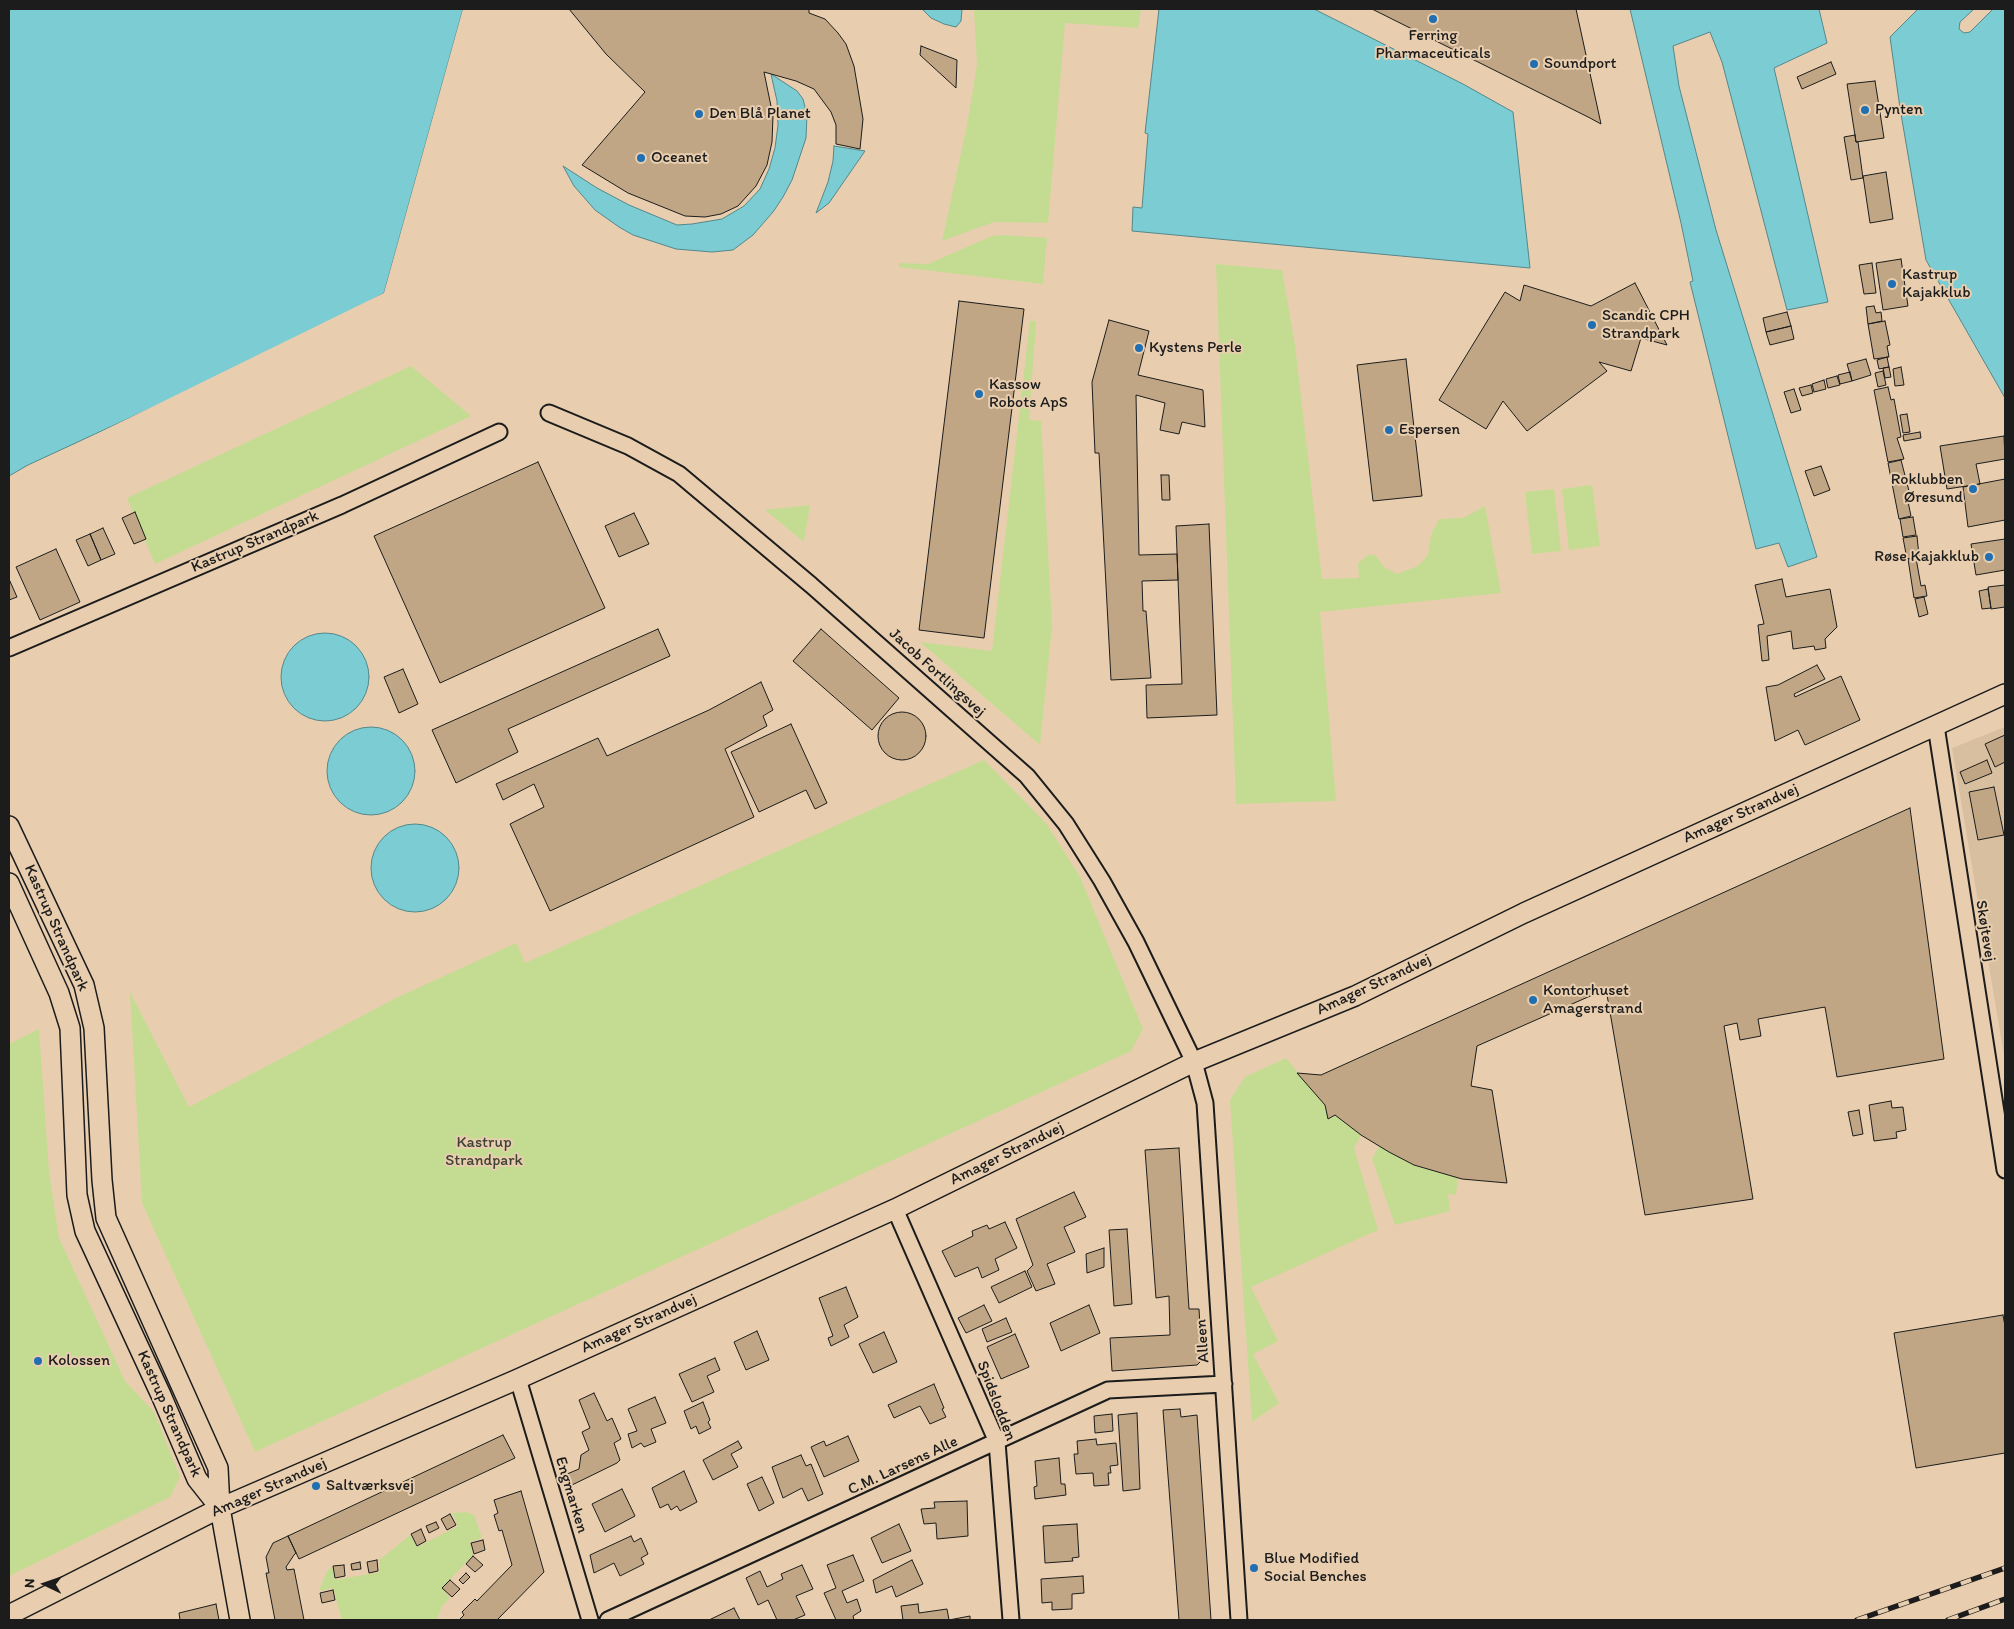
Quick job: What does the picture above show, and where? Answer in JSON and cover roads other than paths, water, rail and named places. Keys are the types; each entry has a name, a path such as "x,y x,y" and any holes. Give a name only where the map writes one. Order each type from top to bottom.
{"street":[{"name":"Jacob Fortlingsvej","path":"549,413 628,446 679,474 811,584 1027,776 1066,824 1102,881 1136,942 1194,1062"},
{"name":"Kastrup Strandpark","path":"9,648 333,508 499,432"},
{"name":"Amager Strandvej","path":"9,1615 220,1508 518,1379 895,1208 1194,1062 1355,996 1524,914 2005,694"},
{"name":"Skøjtevej","path":"1936,726 2005,1170"},
{"name":"Kastrup Strandpark","path":"9,826 84,985 94,1028 102,1180 106,1218 218,1468 220,1508"},
{"name":"Kastrup Strandpark","path":"9,883 59,994 70,1028 78,1195 85,1231 161,1395 197,1479 220,1508"},
{"name":"Alleen","path":"1194,1062 1205,1103 1239,1620"},
{"name":"Spidslodden","path":"895,1208 997,1442 1011,1620"},
{"name":"Engmarken","path":"518,1379 590,1620"},
{"name":"C.M. Larsens Alle","path":"608,1620 1108,1390 1224,1384"},
{"path":"220,1508 240,1620"}],"water":[{"path":"9,9 463,9 384,293 309,335 28,465 9,476"},
{"path":"922,9 962,9 961,21 956,27 944,24 931,18"},
{"path":"1159,9 1314,9 1463,84 1513,112 1530,268 1132,231 1133,207 1142,208 1148,134 1145,133"},
{"path":"1630,9 1819,9 1827,43 1774,68 1828,302 1787,310 1722,62 1710,32 1673,46 1679,86 1716,230 1817,557 1788,567 1779,543 1756,549 1690,282 1693,281 1681,223"},
{"path":"1918,9 1974,9 1960,22 1959,29 1964,33 1970,32 1993,9 2005,9 2005,398 1926,260 1890,37"},
{"path":"771,74 797,91 803,99 807,115 806,138 792,180 783,197 753,235 733,250 712,252 676,249 633,235 595,210 574,186 563,166 597,188 629,205 677,225 722,219 744,206 760,189 769,169 775,148 778,125 777,101"},
{"path":"834,146 865,151 829,203 816,213 828,182"},
{"path":"325,633 342,636 356,646 366,660 369,677 366,694 356,708 342,718 325,721 308,718 294,708 284,694 281,677 284,660 294,646 308,636"},
{"path":"371,727 388,730 402,740 412,754 415,771 412,788 402,802 388,812 371,815 354,812 340,802 330,788 327,771 330,754 340,740 354,730"},
{"path":"415,824 432,827 446,837 456,851 459,868 456,885 446,899 432,909 415,912 398,909 384,899 374,885 371,868 374,851 384,837 398,827"}],"railway":[{"path":"1857,1620 2005,1568"},
{"path":"1948,1620 2005,1599"}],"place":[{"name":"Ferring Pharmaceuticals","path":"1433,19"},
{"name":"Soundport","path":"1534,64"},
{"name":"Pynten","path":"1865,110"},
{"name":"Den Blå Planet","path":"699,114"},
{"name":"Oceanet","path":"641,158"},
{"name":"Kastrup Kajakklub","path":"1892,284"},
{"name":"Scandic CPH Strandpark","path":"1592,325"},
{"name":"Kystens Perle","path":"1139,348"},
{"name":"Kassow Robots ApS","path":"979,394"},
{"name":"Espersen","path":"1389,430"},
{"name":"Roklubben Øresund","path":"1973,489"},
{"name":"Røse Kajakklub","path":"1989,557"},
{"name":"Kontorhuset Amagerstrand","path":"1533,1000"},
{"name":"Kolossen","path":"38,1361"},
{"name":"Saltværksvej","path":"316,1486"},
{"name":"Blue Modified Social Benches","path":"1254,1568"}]}
